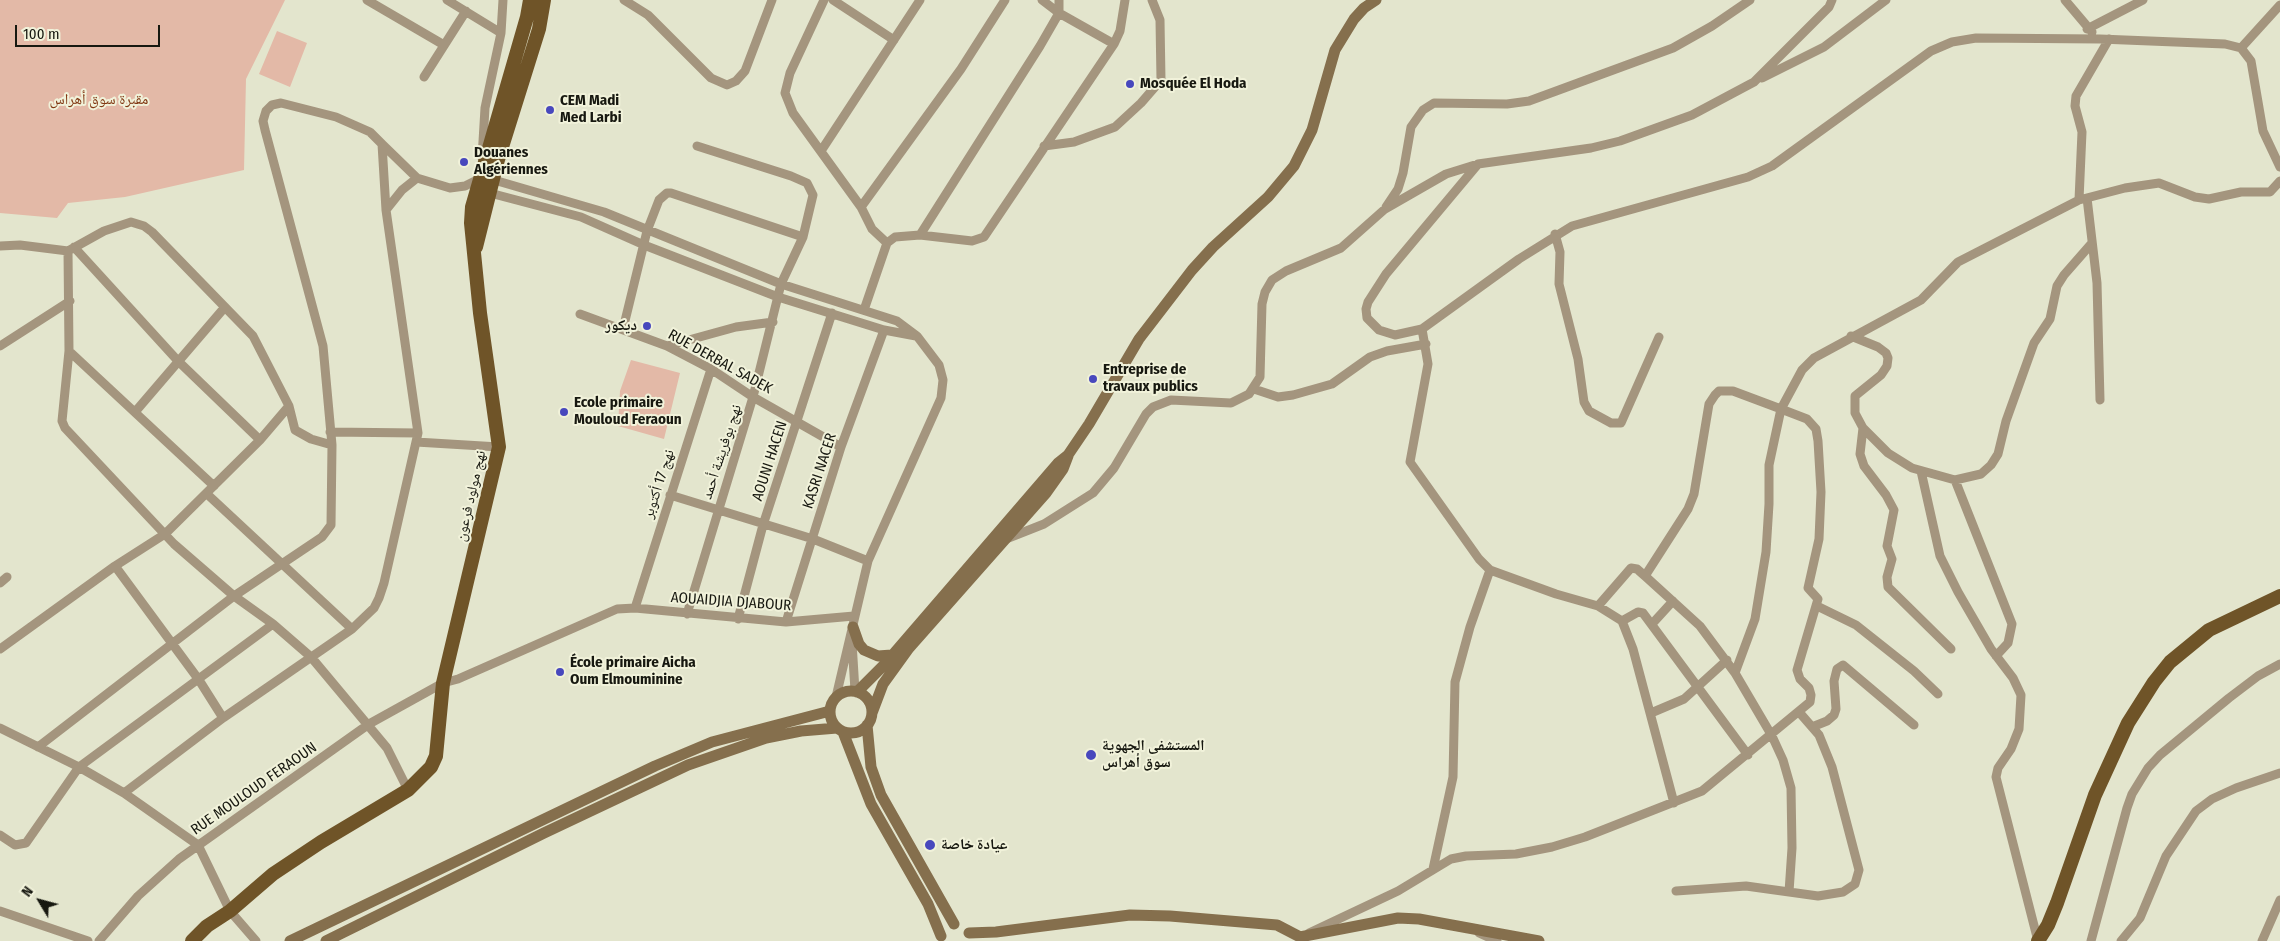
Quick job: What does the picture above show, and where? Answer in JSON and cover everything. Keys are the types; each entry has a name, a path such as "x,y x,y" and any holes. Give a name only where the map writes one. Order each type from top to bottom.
{"main road":[{"name":"نهج مولود فرعون","path":"192,941 207,926 230,910 273,874 321,842 408,790 431,767 436,756 443,683 499,447 471,223 476,181 527,17 530,0"},
{"name":"نهج مولود فرعون","path":"474,255 539,29 544,0"},
{"path":"2038,941 2057,903 2095,795 2128,723 2154,682 2170,662 2209,630 2280,596"}],"street":[{"path":"367,0 444,45"},
{"path":"447,0 502,34"},
{"path":"476,181 485,108 502,34 503,0"},
{"path":"624,0 648,15 711,78 727,85 736,81 745,71 772,0"},
{"path":"824,0 790,73 785,93 787,103 861,208 872,228 887,243"},
{"path":"833,0 894,40"},
{"path":"821,151 920,0"},
{"path":"861,208 961,69 1005,0"},
{"path":"1042,0 1059,13 1114,44"},
{"path":"920,235 1040,46 1059,13 1059,0"},
{"path":"864,310 887,243 895,237 920,235 972,242 981,239 1114,44 1120,31 1125,0"},
{"path":"1044,146 1074,142 1115,127 1142,104 1161,80 1160,20 1152,0"},
{"path":"856,692 1054,484 1063,469 1068,455 1089,424 1120,369 1165,304 1213,247 1268,197 1294,166 1312,130 1335,50 1354,19 1364,8 1376,0"},
{"path":"1384,209 1398,189 1403,173 1411,127 1423,110 1434,103 1508,104 1530,101 1673,48 1712,26 1750,0"},
{"path":"1754,82 1829,7 1832,0"},
{"path":"954,924 891,815 874,779 869,752 868,725 883,684 909,648 1002,538 1044,524 1093,493 1114,468 1146,414 1153,407 1171,400 1231,403 1244,398 1254,389 1261,370 1263,298 1272,280 1286,271 1341,248 1384,209 1446,174 1478,164 1591,148 1620,141 1692,115 1824,47 1886,0"},
{"path":"2065,0 2087,29 2105,39"},
{"path":"2087,29 2143,0"},
{"path":"2241,48 2280,4"},
{"path":"424,77 466,11"},
{"path":"1478,164 1386,274 1366,309 1370,322 1379,330 1401,335 1422,329 1555,234 1572,226 1748,177 1772,166 1931,51 1952,42 1976,38 2105,39 2226,44 2241,48 2251,61 2263,131 2280,167"},
{"path":"2100,400 2097,283 2092,243 2083,199 2082,132 2075,106 2076,96 2105,39"},
{"path":"38,747 234,596 322,538 330,528 332,445 323,346 263,121 266,111 272,105 281,103 336,117 370,132 417,178 450,188 476,181 580,217 644,245 778,297 884,330 917,336"},
{"path":"124,794 223,718 352,629 374,608 384,583 417,437 386,210 382,144"},
{"name":"نهج بوفريشة أحمد","path":"687,614 754,397 781,284 803,237 813,195 807,183 791,176 697,146"},
{"path":"386,210 402,190 417,178"},
{"path":"476,181 492,187 604,212 781,284 897,321 917,336 938,365 943,380 941,398 868,561 836,697 830,711 830,718 840,730 871,804 928,904 941,938"},
{"path":"1735,673 1755,619 1766,552 1769,465 1781,409 1808,364 1814,358 1851,336 1921,300 1958,262 2083,199 2125,188 2159,183 2195,198 2209,199 2241,192 2270,192 2280,181"},
{"path":"623,329 647,231 661,196 671,193 803,237"},
{"path":"0,246 20,245 71,249 121,224 131,222 144,226 253,336 289,406 298,433 332,445"},
{"path":"1555,234 1560,252 1559,284 1578,359 1584,402 1589,411 1616,425 1621,423 1659,337"},
{"path":"1851,336 1878,347 1886,352 1888,358 1887,366 1881,375 1855,396 1855,413 1863,428 1888,452 1912,468 1955,480 1981,474 1991,465 1998,454 2006,421 2034,344 2050,319 2057,286 2064,275 2092,243"},
{"path":"71,249 69,351 62,421 66,431 165,534 234,596 273,624 311,658 369,724 387,748 408,790"},
{"path":"71,249 178,361 260,440"},
{"path":"0,346 70,302"},
{"path":"135,412 225,307"},
{"name":"AOUNI HACEN","path":"738,618 763,525 832,313"},
{"name":"RUE DERBAL SADEK","path":"580,314 666,346 710,369 754,397 841,447"},
{"path":"666,346 736,327 773,322"},
{"path":"1422,329 1428,364 1410,462 1470,547 1490,570 1556,594 1598,606 1622,621 1634,649 1674,804"},
{"name":"KASRI NACER","path":"786,622 841,447 884,330"},
{"path":"1254,389 1278,397 1293,395 1332,384 1370,357 1387,351 1426,344"},
{"path":"69,351 214,486"},
{"name":"نهج 17 أكتوبر","path":"635,608 710,369"},
{"path":"1300,937 1398,891 1451,859 1466,856 1516,854 1552,847 1674,804 1702,791 1772,736 1810,702 1811,696 1797,670 1818,599 1808,588 1819,539 1821,492 1816,429 1807,419 1733,391 1719,391 1714,395 1708,404 1694,494 1688,509 1645,576"},
{"path":"0,649 115,566 165,534 260,440 289,406"},
{"path":"1863,428 1860,454 1864,466 1886,495 1894,510 1887,546 1892,559 1886,577 1888,587 1951,649"},
{"path":"330,432 417,437 499,447"},
{"path":"1920,471 1940,556 1958,592 1996,656 2013,678 2021,695 2019,729 2010,749 1998,768 1996,777 2038,941"},
{"path":"1955,480 2012,624 2008,643 1996,656"},
{"path":"207,494 352,629"},
{"path":"670,495 812,539 868,561"},
{"path":"115,566 171,645 199,680 223,718"},
{"path":"1598,606 1628,569 1637,569 1700,626 1727,660 1772,736 1783,760 1791,788 1792,848 1789,892"},
{"path":"1433,869 1453,777 1455,682 1460,659 1490,570"},
{"path":"1652,624 1673,601"},
{"path":"1817,606 1856,625 1914,671 1938,694"},
{"name":"AOUAIDJIA DJABOUR","path":"443,683 458,679 617,609 635,608 687,614 853,626"},
{"path":"1622,621 1638,612 1643,613 1748,755"},
{"path":"0,835 15,845 26,844 79,767 273,624"},
{"path":"853,626 855,637 864,650 878,656 892,655"},
{"path":"853,626 856,692"},
{"path":"1651,713 1684,699 1727,660"},
{"path":"2091,941 2127,808 2132,794 2148,768 2160,755 2228,698 2258,676 2280,664"},
{"path":"1812,727 1827,721 1834,715 1836,708 1834,681 1837,669 1844,665 1914,724"},
{"name":"RUE MOULOUD FERAOUN","path":"98,941 138,896 198,845 369,724 443,683"},
{"path":"836,697 842,693 856,692 868,700 872,713"},
{"path":"290,941 663,762 712,742 830,711"},
{"path":"1676,891 1746,886 1818,896 1836,894 1850,889 1858,878 1859,870 1825,746 1799,712"},
{"path":"326,941 576,817 688,765 766,738 801,731 840,730 858,732 868,725"},
{"path":"0,728 79,767 124,794 198,845 230,910 256,941"},
{"path":"2121,941 2140,918 2166,856 2196,811 2212,799 2236,788 2280,773"},
{"path":"2262,941 2280,900"},
{"path":"0,911 88,941"},
{"path":"941,938 945,928 954,924 963,926 969,937 1111,917 1146,915 1277,925 1300,937 1398,918 1419,919 1539,941"},
{"path":"1472,930 1497,941"}],"green space":[{"name":"مقبرة سوق أهراس","path":"0,0 285,0 246,79 244,170 125,197 68,203 57,218 0,213"},
{"path":"277,31 307,43 290,87 259,74"},
{"path":"631,360 680,373 664,439 618,426 620,391"}],"place":[{"name":"Mosquée El Hoda","path":"1130,84"},
{"name":"CEM Madi Med Larbi","path":"550,110"},
{"name":"Douanes Algériennes","path":"464,162"},
{"name":"ديكور","path":"647,326"},
{"name":"Entreprise de travaux publics","path":"1093,379"},
{"name":"Ecole primaire Mouloud Feraoun","path":"564,412"},
{"name":"École primaire Aicha Oum Elmouminine","path":"560,672"},
{"name":"المستشفى الجهوية سوق أهراس","path":"1091,755"},
{"name":"عيادة خاصة","path":"930,845"}]}
